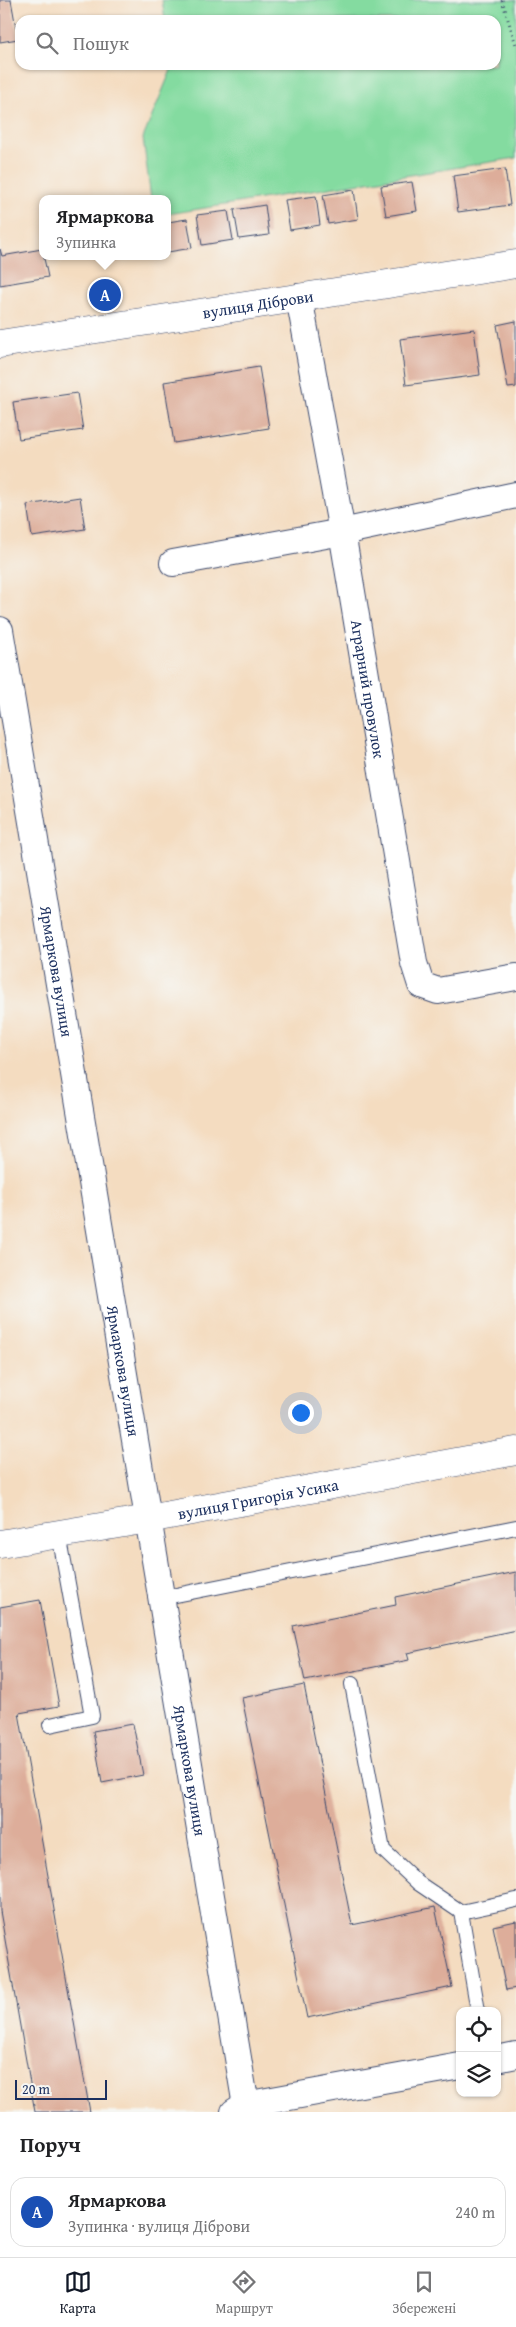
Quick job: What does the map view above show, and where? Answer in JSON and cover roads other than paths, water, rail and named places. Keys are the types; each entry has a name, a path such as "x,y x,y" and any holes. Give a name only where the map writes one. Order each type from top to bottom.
{"street":[{"name":"вулиця Діброви","path":"0,344 516,264"},
{"name":"Аграрний провулок","path":"299,297 342,532 414,963 421,985 438,990 516,977"},
{"path":"173,563 342,532 516,495"},
{"name":"Ярмаркова вулиця","path":"0,630 161,1598 242,2110"},
{"name":"вулиця Григорія Усика","path":"0,1544 148,1519 516,1451"},
{"path":"501,2058 516,2055"},
{"path":"242,2110 456,2067"}],"lane":[{"path":"161,1598 516,1527"},
{"path":"50,1725 92,1716 59,1534"},
{"path":"352,1684 382,1850 418,1883 461,1912 477,2007"},
{"path":"461,1912 516,1900"}],"place":[{"name":"Ярмаркова","path":"105,295"}]}
